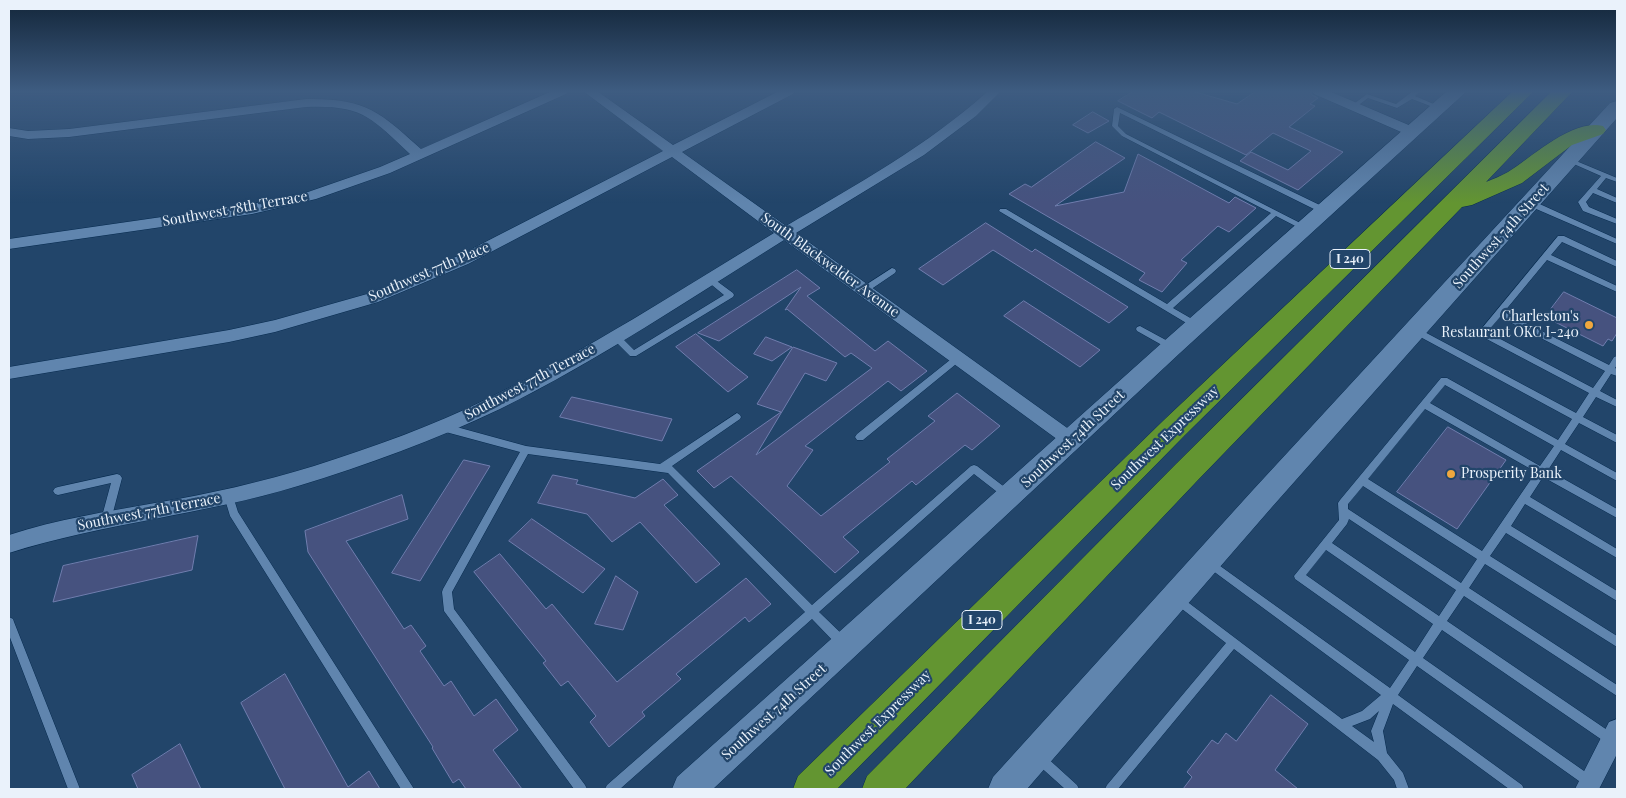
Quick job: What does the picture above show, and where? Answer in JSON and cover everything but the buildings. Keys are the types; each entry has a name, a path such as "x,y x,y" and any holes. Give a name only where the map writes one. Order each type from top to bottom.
{"highway":[{"name":"Southwest Expressway","path":"811,789 1175,427 1485,128"},
{"name":"I 240","path":"880,789 1210,449 1527,128"},
{"path":"1451,206 1514,178 1565,141 1596,130"}],"main road":[{"name":"Southwest 74th Street","path":"689,789 1172,348 1417,128"},
{"name":"Southwest 74th Street","path":"1005,789 1207,561 1596,130"}],"street":[{"path":"9,132 28,134 69,133 107,128"},
{"path":"390,128 419,155"},
{"name":"Southwest 78th Terrace","path":"9,244 282,203 361,180 479,128"},
{"name":"South Blackwelder Avenue","path":"640,128 1071,440"},
{"name":"Southwest 77th Place","path":"9,373 229,336 310,317 372,298 463,260 718,128"},
{"name":"Southwest 77th Terrace","path":"9,544 54,530 229,496 315,473 441,427 524,388 615,336 931,144 952,128"},
{"path":"1404,128 1413,132"},
{"path":"1589,786 1615,735"}],"lane":[{"path":"1117,128 1124,135 1306,228"},
{"path":"1155,128 1325,211"},
{"path":"1569,160 1617,180"},
{"path":"1604,175 1582,202 1586,209 1617,222"},
{"path":"1592,190 1617,200"},
{"path":"1530,203 1617,242"},
{"path":"1003,211 1197,326"},
{"path":"1167,308 1275,212"},
{"path":"1617,264 1561,238 1482,333 1617,404"},
{"path":"1546,256 1617,289"},
{"path":"864,290 892,271"},
{"path":"615,336 633,354 730,295 710,279"},
{"path":"1499,313 1614,372"},
{"path":"1140,328 1172,348"},
{"path":"1416,331 1617,439"},
{"path":"860,437 958,358"},
{"path":"1382,756 1377,731 1390,696 1595,392 1614,372 1617,359"},
{"path":"1589,786 1415,658 1299,576 1344,521 1343,503 1444,380 1617,476"},
{"path":"1424,404 1617,514"},
{"path":"661,468 737,417"},
{"path":"441,427 526,450 671,469 846,646"},
{"path":"526,450 447,592 449,611 581,789"},
{"path":"611,789 974,470 1011,496"},
{"path":"58,491 117,478 106,520"},
{"path":"1362,480 1617,642"},
{"path":"229,496 233,513 408,789"},
{"path":"1524,498 1617,554"},
{"path":"1344,511 1617,691"},
{"path":"1504,527 1617,596"},
{"path":"1325,544 1440,622 1615,735"},
{"path":"1207,561 1518,789"},
{"path":"1175,597 1382,756 1399,777 1402,789"},
{"path":"9,622 74,789"},
{"path":"1111,789 1233,642"},
{"path":"1341,725 1366,715 1390,696"},
{"path":"1036,755 1073,789"}],"place":[{"name":"Charleston's Restaurant OKC I-240","path":"1589,325"},
{"name":"Prosperity Bank","path":"1451,474"}]}
